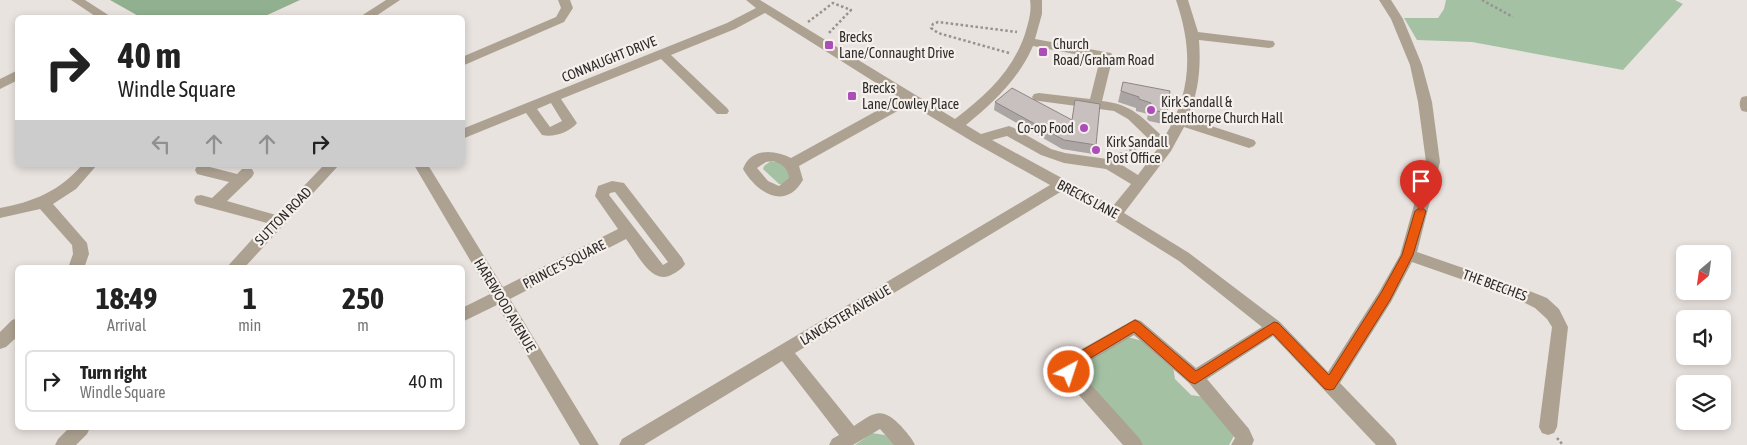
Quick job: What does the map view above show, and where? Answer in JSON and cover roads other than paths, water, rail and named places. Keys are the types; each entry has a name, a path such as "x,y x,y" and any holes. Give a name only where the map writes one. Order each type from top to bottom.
{"street":[{"path":"76,0 102,15"},
{"path":"369,15 394,0"},
{"path":"465,61 552,24 560,19 566,8 564,0"},
{"name":"BRECKS LANE","path":"752,0 956,126 1061,186 1115,214 1184,257 1274,327 1388,445"},
{"path":"956,126 1007,82 1022,56 1030,37 1036,17 1036,0"},
{"path":"1115,214 1140,182 1162,144 1181,122 1195,69 1193,35 1182,0"},
{"path":"1330,385 1408,255 1433,162 1425,102 1416,65 1397,18 1385,0"},
{"name":"CONNAUGHT DRIVE","path":"465,133 732,26 765,8"},
{"path":"1193,35 1269,44"},
{"path":"1030,37 1107,56 1095,104"},
{"path":"662,53 722,111"},
{"path":"0,85 15,76"},
{"path":"528,107 546,132 552,132 570,123 553,97"},
{"path":"1039,97 1117,107 1127,112 1162,144"},
{"path":"791,164 910,98"},
{"path":"1747,100 1747,108"},
{"path":"1181,122 1249,142"},
{"path":"978,138 1009,131 1055,155 1109,164 1140,182"},
{"path":"7,212 44,203 71,186 88,167"},
{"name":"SUTTON ROAD","path":"237,265 330,167"},
{"name":"HAREWOOD AVENUE","path":"422,167 590,445"},
{"path":"202,170 243,176 208,202 279,221"},
{"path":"612,186 619,187 677,264 664,272 659,271 628,231 602,196 603,190 612,186"},
{"name":"LANCASTER AVENUE","path":"628,445 1061,186"},
{"path":"44,203 79,244 81,254 77,265"},
{"name":"PRINCE'S SQUARE","path":"465,314 628,231"},
{"name":"THE BEECHES","path":"1408,255 1521,294 1541,303 1553,314 1560,327 1548,427"},
{"path":"1134,445 1069,372 1067,367 1135,326 1195,378 1243,435 1245,440 1240,445"},
{"path":"1195,378 1274,327"},
{"path":"0,342 15,328"},
{"path":"784,352 845,440 876,421 884,421 906,445"},
{"path":"64,445 79,430"}],"place":[{"name":"Brecks Lane/Connaught Drive","path":"829,45"},
{"name":"Church Road/Graham Road","path":"1043,52"},
{"name":"Brecks Lane/Cowley Place","path":"852,96"},
{"name":"Kirk Sandall & Edenthorpe Church Hall","path":"1151,110"},
{"name":"Co-op Food","path":"1084,128"},
{"name":"Kirk Sandall Post Office","path":"1096,150"}]}
